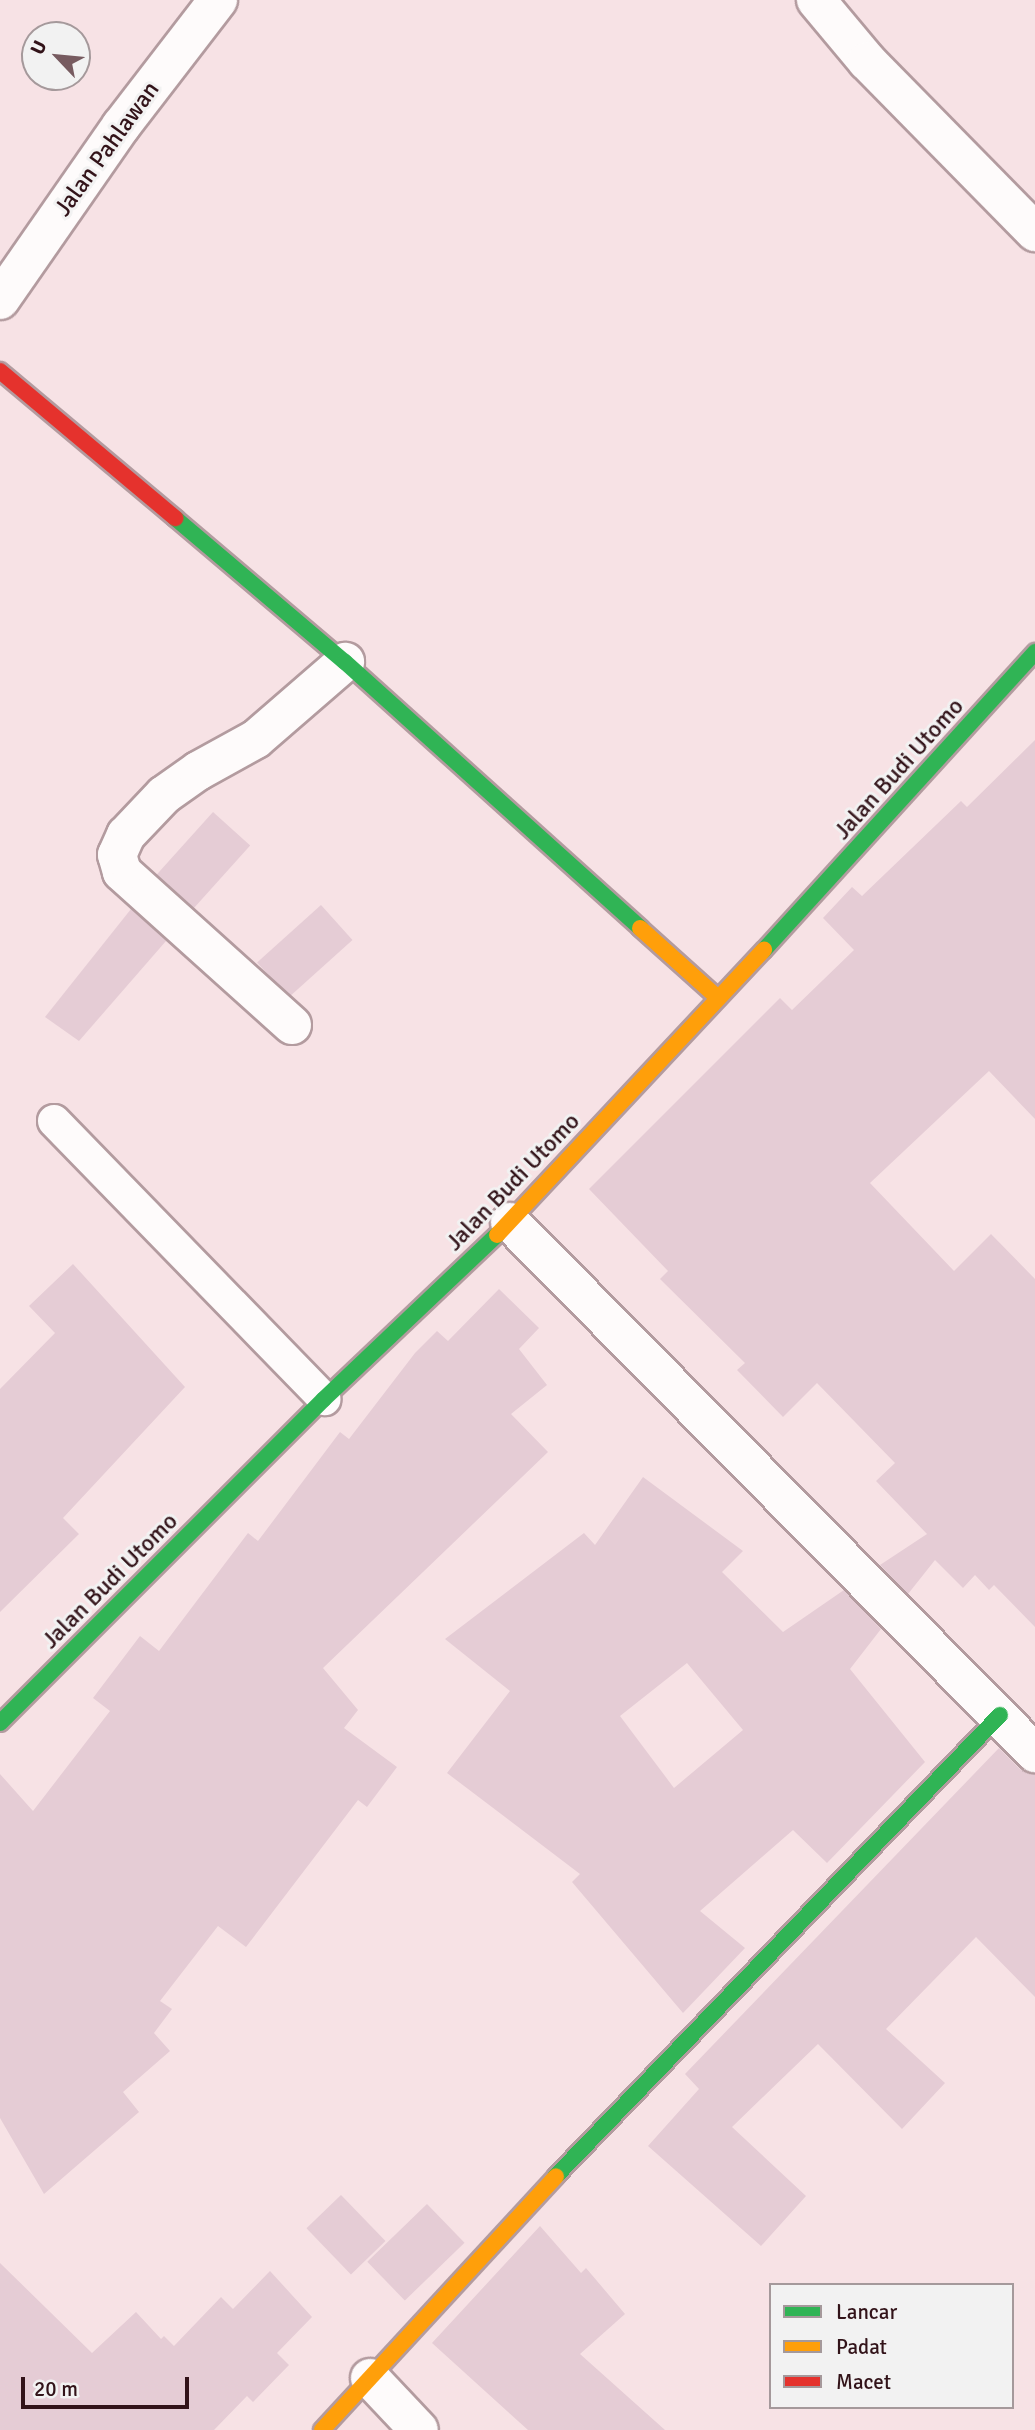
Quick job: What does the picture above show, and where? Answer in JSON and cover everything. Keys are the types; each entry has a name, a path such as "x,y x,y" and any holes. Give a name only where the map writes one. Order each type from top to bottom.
{"street":[{"name":"Jalan Pahlawan","path":"0,300 121,126 218,0"},
{"path":"816,0 867,61 1035,232"},
{"path":"0,371 345,663 718,998"},
{"name":"Jalan Budi Utomo","path":"0,1723 324,1399 510,1222 1035,652"},
{"path":"292,1025 122,872 117,855 126,835 164,795 198,771 256,739 345,663"},
{"path":"510,1222 1035,1753"},
{"path":"322,2430 566,2166 1000,1715"},
{"path":"370,2378 419,2430"}],"lane":[{"path":"54,1121 324,1399"}],"building":[{"path":"1035,740 1035,1119 989,1071 870,1183 954,1271 991,1234 1035,1279 1035,1627 994,1585 989,1590 975,1575 963,1588 935,1560 908,1594 880,1565 927,1534 876,1481 895,1463 817,1383 783,1417 737,1370 745,1363 660,1279 668,1271 589,1189 780,998 792,1010 854,950 823,918 852,887 862,896 961,801 967,807"},
{"path":"213,812 250,845 194,908 157,874"},
{"path":"321,905 352,940 289,997 257,963"},
{"path":"131,909 166,941 79,1041 45,1017"},
{"path":"73,1264 185,1387 63,1518 79,1534 0,1612 0,1389 55,1333 29,1306"},
{"path":"499,1289 539,1328 519,1349 547,1385 511,1414 548,1452 323,1668 358,1710 344,1728 397,1767 367,1807 358,1800 246,1947 218,1926 160,2001 172,2009 154,2033 170,2051 123,2092 139,2112 44,2194 0,2118 0,1774 33,1811 110,1711 93,1698 140,1636 159,1651 248,1533 258,1541 340,1432 349,1439 415,1353 437,1331 448,1341"},
{"path":"643,1477 743,1551 722,1572 783,1632 844,1590 881,1629 850,1669 925,1762 827,1863 793,1830 700,1911 745,1948 683,2013 572,1882 580,1874 447,1773 510,1691 445,1639 584,1533 595,1545","holes":["687,1663 743,1730 674,1788 620,1716"]},
{"path":"999,1748 1020,1769 1035,1774 1035,1997 976,1937 886,2029 945,2083 902,2129 818,2044 732,2127 806,2196 761,2246 648,2146 699,2089 685,2074"},
{"path":"341,2195 385,2241 351,2274 306,2228"},
{"path":"427,2204 465,2243 405,2301 367,2262"},
{"path":"540,2226 581,2273 586,2268 625,2314 580,2354 665,2430 528,2430 432,2343"},
{"path":"0,2263 92,2353 136,2312 161,2339 164,2336 174,2346 221,2297 233,2309 270,2271 312,2317 277,2353 289,2365 253,2402 247,2396 214,2430 0,2430"}],"traffic: fast":[{"path":"175,518 345,662 640,928"},
{"path":"764,950 1035,652"},
{"path":"0,1723 324,1399 497,1235"},
{"path":"556,2176 1000,1715"}],"traffic: slow":[{"path":"640,928 718,998"},
{"path":"497,1235 764,950"},
{"path":"322,2430 556,2176"}],"traffic: jam":[{"path":"0,371 175,518"}]}
